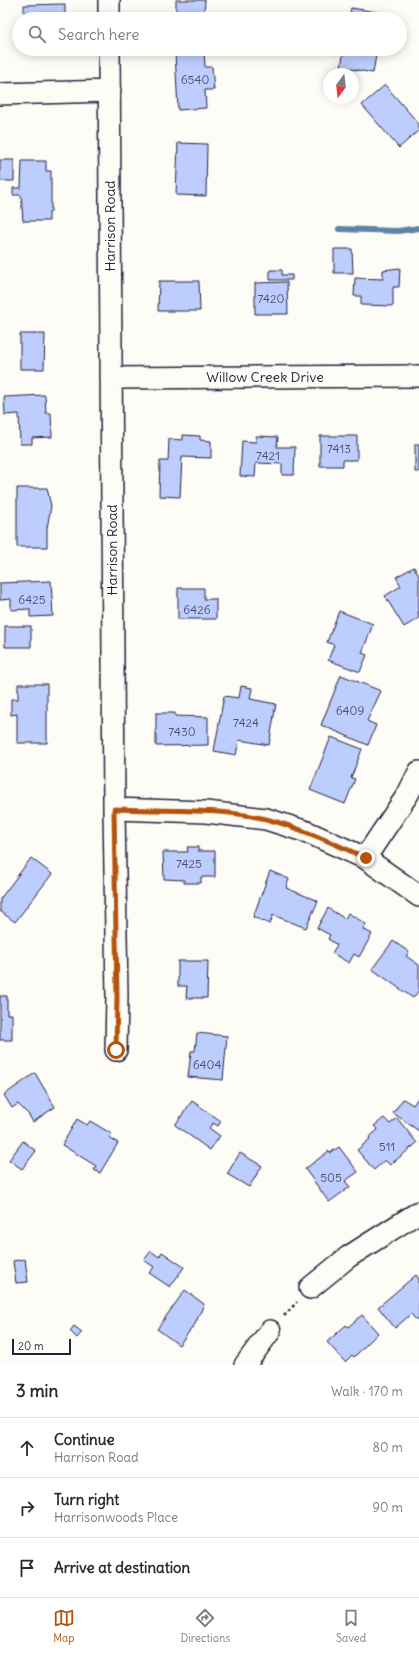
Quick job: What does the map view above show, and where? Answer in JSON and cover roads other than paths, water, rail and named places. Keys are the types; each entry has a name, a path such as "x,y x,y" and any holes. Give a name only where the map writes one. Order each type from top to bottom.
{"street":[{"path":"109,0 109,12"},
{"name":"Harrison Road","path":"109,56 114,809 117,997 116,1050"},
{"path":"0,94 110,91"},
{"name":"Willow Creek Drive","path":"111,378 419,376"},
{"path":"366,858 408,794 419,772"},
{"path":"114,809 206,812 266,819 308,832 366,858 419,896"},
{"path":"310,1288 348,1257 416,1220"},
{"path":"245,1365 270,1331"}],"waterway":[{"path":"339,229 398,231 419,228"}]}
